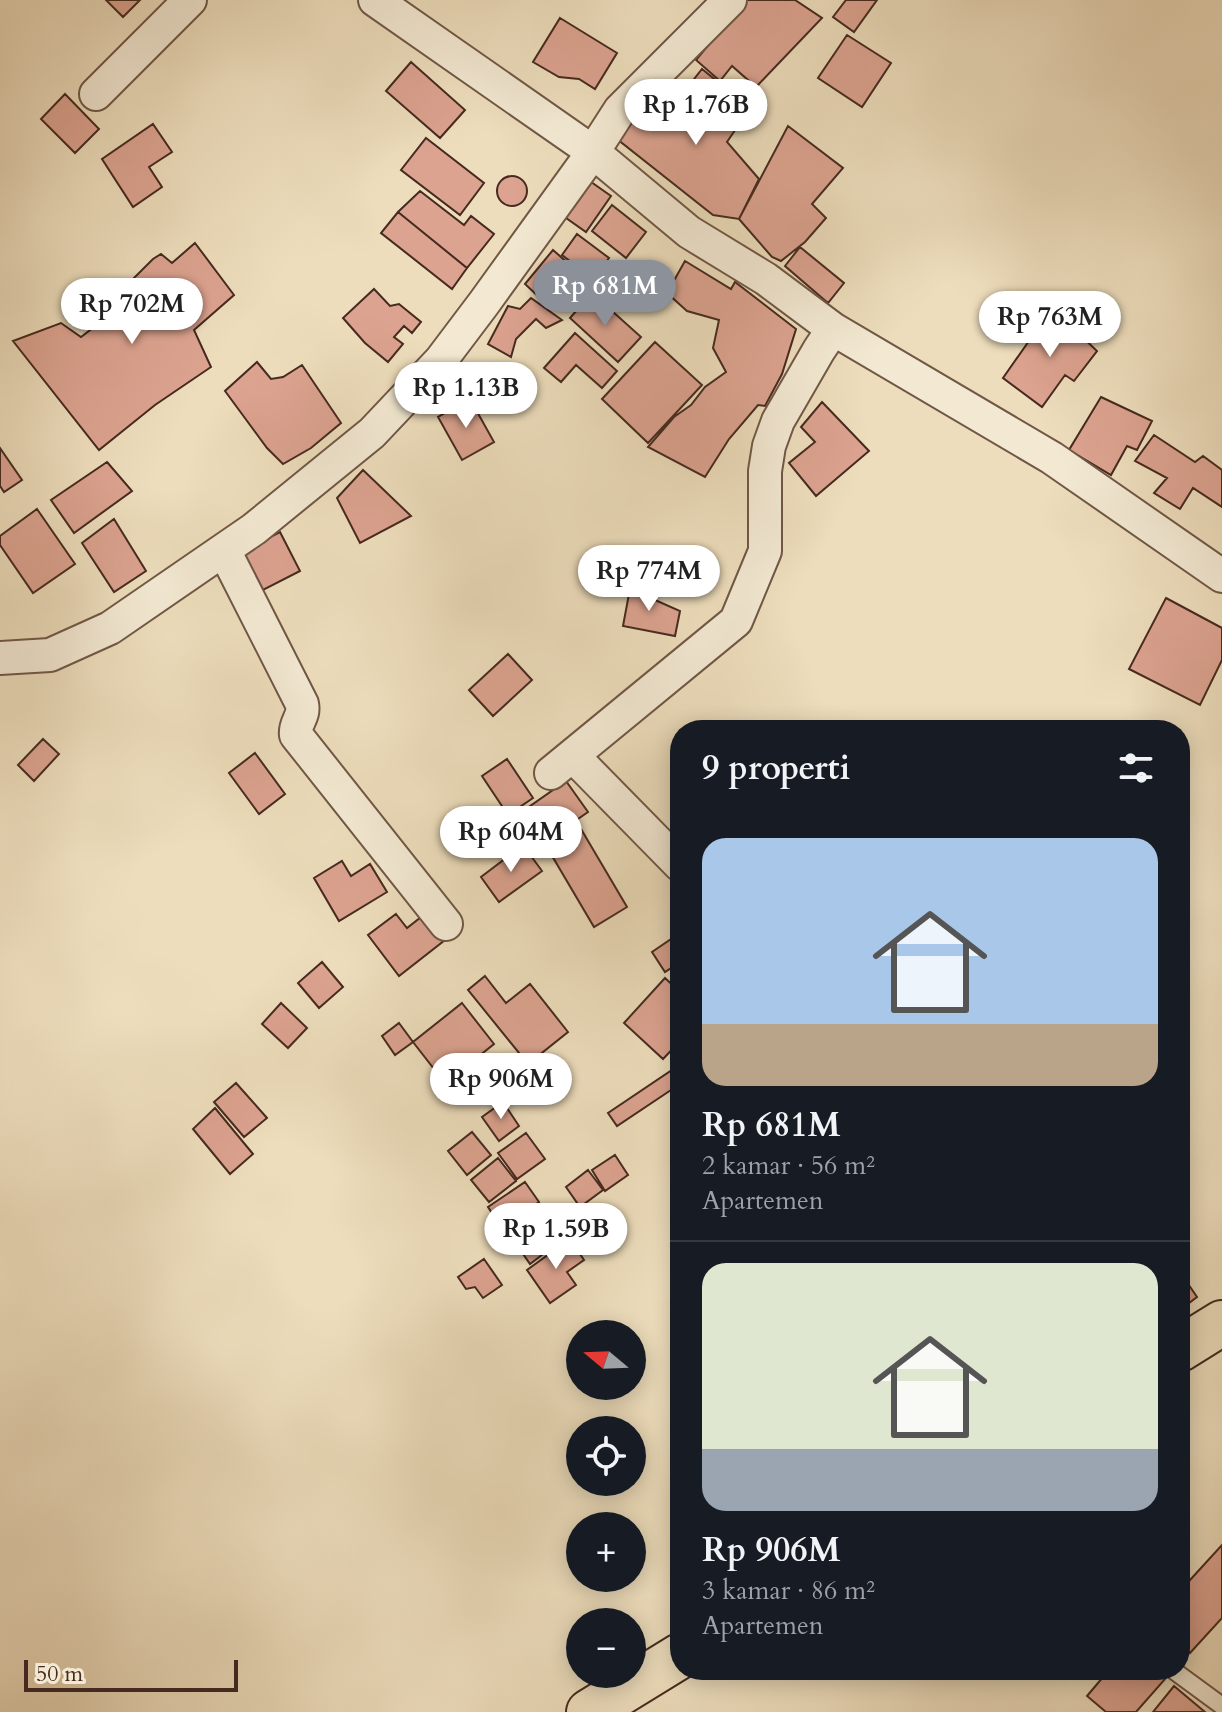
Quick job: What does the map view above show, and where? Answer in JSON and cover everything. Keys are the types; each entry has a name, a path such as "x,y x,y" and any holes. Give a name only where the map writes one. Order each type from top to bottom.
{"highway":[{"path":"1190,1343 1222,1323"},
{"path":"589,1712 670,1662"}],"street":[{"path":"96,94 190,0"},
{"path":"375,0 593,152 689,232 766,279 833,329 1052,458 1222,576"},
{"path":"0,658 50,655 110,628 254,529 372,433 441,360 593,152 620,110 730,0"},
{"path":"670,856 562,764 736,621 765,551 765,471 769,446 778,421 833,329"},
{"path":"222,551 302,704 304,711 295,730 296,735 446,924"}],"lane":[{"path":"1187,1680 1222,1706"}],"building":[{"path":"106,0 140,0 123,17"},
{"path":"745,0 795,0 822,18 756,87 732,66 720,81 696,60"},
{"path":"846,0 877,0 854,32 833,17"},
{"path":"560,18 617,53 595,89 579,79 559,77 533,62"},
{"path":"847,35 891,63 862,107 818,78"},
{"path":"411,62 465,110 440,138 386,91"},
{"path":"702,69 729,91 742,120 727,142 759,179 739,219 713,215 617,139 648,100 680,125 687,116 673,106"},
{"path":"65,94 99,129 75,153 41,119"},
{"path":"153,124 172,152 149,167 162,187 133,207 102,159"},
{"path":"788,126 843,168 812,204 826,218 805,242 781,261 772,257 739,219"},
{"path":"426,138 484,183 460,215 401,170"},
{"path":"512,176 518,177 526,185 526,197 518,205 512,206 506,205 498,197 497,191 498,185 506,177"},
{"path":"584,177 611,196 586,232 559,213"},
{"path":"420,191 464,225 471,216 494,234 467,268 398,212"},
{"path":"612,205 646,232 626,258 592,231"},
{"path":"398,212 467,268 452,289 381,233"},
{"path":"577,234 609,258 593,279 562,255"},
{"path":"195,243 234,295 194,330 211,367 155,405 99,450 13,341 61,323 81,337 107,317 105,300 124,288 153,259 161,254 172,263"},
{"path":"800,247 844,283 828,303 785,266"},
{"path":"553,250 594,286 577,307 557,290 542,300 525,284"},
{"path":"685,261 731,289 735,282 796,329 782,374 765,406 758,405 729,439 705,477 648,447 705,387 726,372 713,348 719,320 687,311 667,293"},
{"path":"374,289 390,306 399,304 421,322 412,333 404,326 394,337 403,344 388,362 365,343 343,318"},
{"path":"592,293 641,337 618,362 570,318"},
{"path":"531,298 562,320 546,328 536,319 516,339 511,357 488,344 508,306 520,309"},
{"path":"1052,308 1097,351 1074,381 1065,375 1042,407 1003,378"},
{"path":"575,333 617,371 602,388 576,365 561,382 544,368"},
{"path":"655,342 702,385 648,443 602,399"},
{"path":"257,362 271,379 283,377 302,365 341,423 311,448 283,464 267,448 225,391"},
{"path":"1101,397 1152,421 1137,450 1127,446 1111,475 1069,450"},
{"path":"470,399 494,442 462,460 438,417"},
{"path":"822,402 869,451 816,496 789,463 815,442 801,427"},
{"path":"1154,435 1195,462 1203,456 1222,470 1222,507 1193,488 1180,509 1154,493 1167,478 1135,461"},
{"path":"0,448 22,480 4,492 0,486"},
{"path":"107,462 132,491 74,533 51,500"},
{"path":"363,470 411,516 360,543 337,498"},
{"path":"37,509 75,564 33,593 0,545 0,536"},
{"path":"114,519 146,571 114,592 82,543"},
{"path":"280,532 300,571 263,590 243,551"},
{"path":"642,580 646,596 680,611 675,636 623,626 631,583"},
{"path":"1166,598 1222,628 1222,660 1200,705 1129,669"},
{"path":"508,654 532,680 493,716 469,690"},
{"path":"43,739 59,754 34,781 18,765"},
{"path":"255,753 285,794 259,814 229,773"},
{"path":"507,759 533,798 508,815 482,776"},
{"path":"566,781 588,812 533,850 513,818"},
{"path":"581,829 627,907 594,927 548,849"},
{"path":"523,845 542,871 499,902 481,877"},
{"path":"342,861 351,876 370,864 387,892 339,921 314,878"},
{"path":"396,914 407,928 425,914 445,940 399,976 368,935"},
{"path":"670,940 670,969 665,972 652,952"},
{"path":"322,962 343,987 319,1008 298,983"},
{"path":"485,976 506,1003 530,984 568,1032 528,1064 468,990"},
{"path":"665,978 670,983 670,1052 663,1059 624,1023"},
{"path":"281,1003 307,1028 288,1048 262,1024"},
{"path":"462,1003 494,1044 445,1083 413,1042"},
{"path":"399,1023 413,1042 395,1055 382,1036"},
{"path":"670,1071 670,1091 617,1126 608,1113"},
{"path":"236,1083 267,1118 244,1137 214,1102"},
{"path":"503,1102 519,1126 499,1141 482,1117"},
{"path":"215,1108 253,1154 230,1174 193,1129"},
{"path":"472,1132 491,1155 467,1175 448,1151"},
{"path":"526,1133 545,1159 517,1179 498,1153"},
{"path":"615,1155 628,1175 605,1191 592,1170"},
{"path":"498,1158 516,1181 489,1202 471,1180"},
{"path":"588,1170 603,1190 580,1207 566,1187"},
{"path":"525,1182 539,1202 502,1228 488,1207"},
{"path":"534,1212 546,1228 555,1225 564,1238 530,1264 508,1232"},
{"path":"570,1239 584,1260 567,1272 576,1285 550,1303 527,1270"},
{"path":"484,1259 502,1285 483,1298 475,1287 466,1289 458,1277"},
{"path":"1190,1287 1197,1297 1190,1302"},
{"path":"1222,1545 1222,1618 1190,1653 1190,1580"},
{"path":"1101,1680 1164,1680 1136,1712 1106,1712 1087,1696"},
{"path":"1174,1686 1205,1712 1153,1712"}]}
